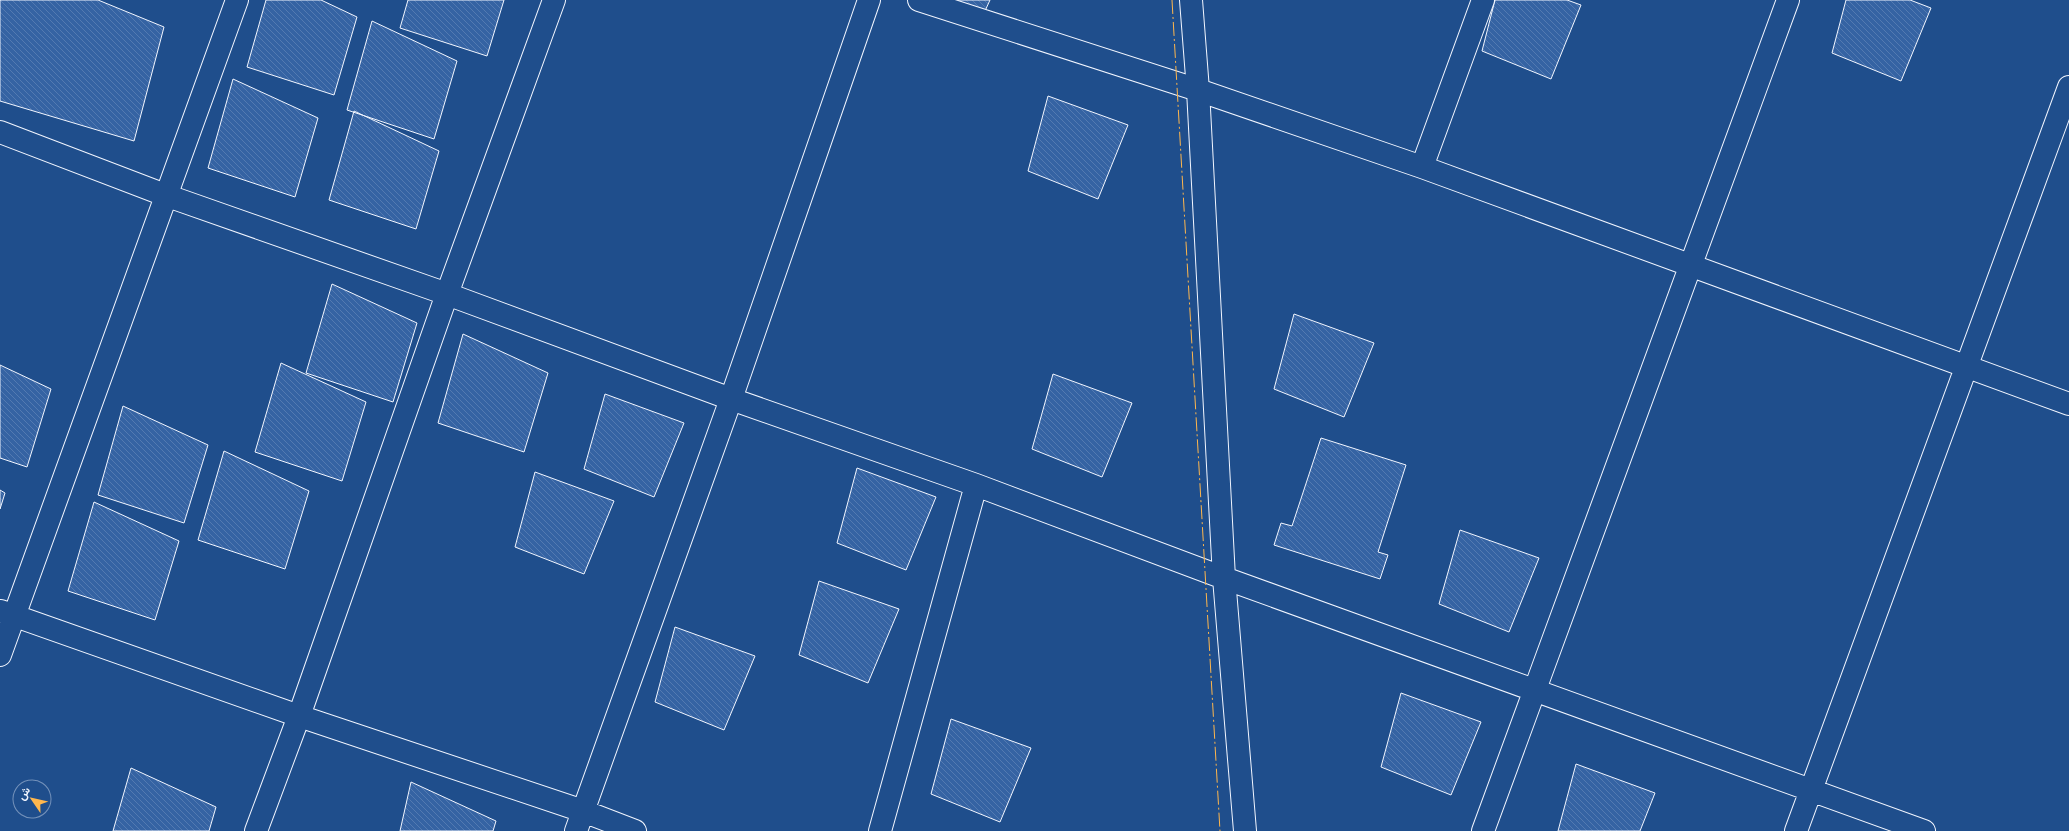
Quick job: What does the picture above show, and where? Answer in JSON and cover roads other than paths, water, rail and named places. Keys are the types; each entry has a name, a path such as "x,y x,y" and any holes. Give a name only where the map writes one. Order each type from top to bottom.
{"street":[{"path":"0,655 7,613 237,0"},
{"path":"256,831 299,716 447,294 554,0"},
{"path":"580,821 731,399 869,0"},
{"path":"918,0 1198,90 1422,167 2069,404"},
{"path":"1191,0 1198,90 1224,578 1245,831"},
{"path":"1422,167 1483,0"},
{"path":"1483,831 1788,0"},
{"path":"1796,831 2069,87"},
{"path":"0,132 165,195 447,294 731,399 976,485 1224,578 1535,689 1924,831"},
{"path":"880,831 976,485"},
{"path":"7,613 299,716 580,821 635,831"}]}
